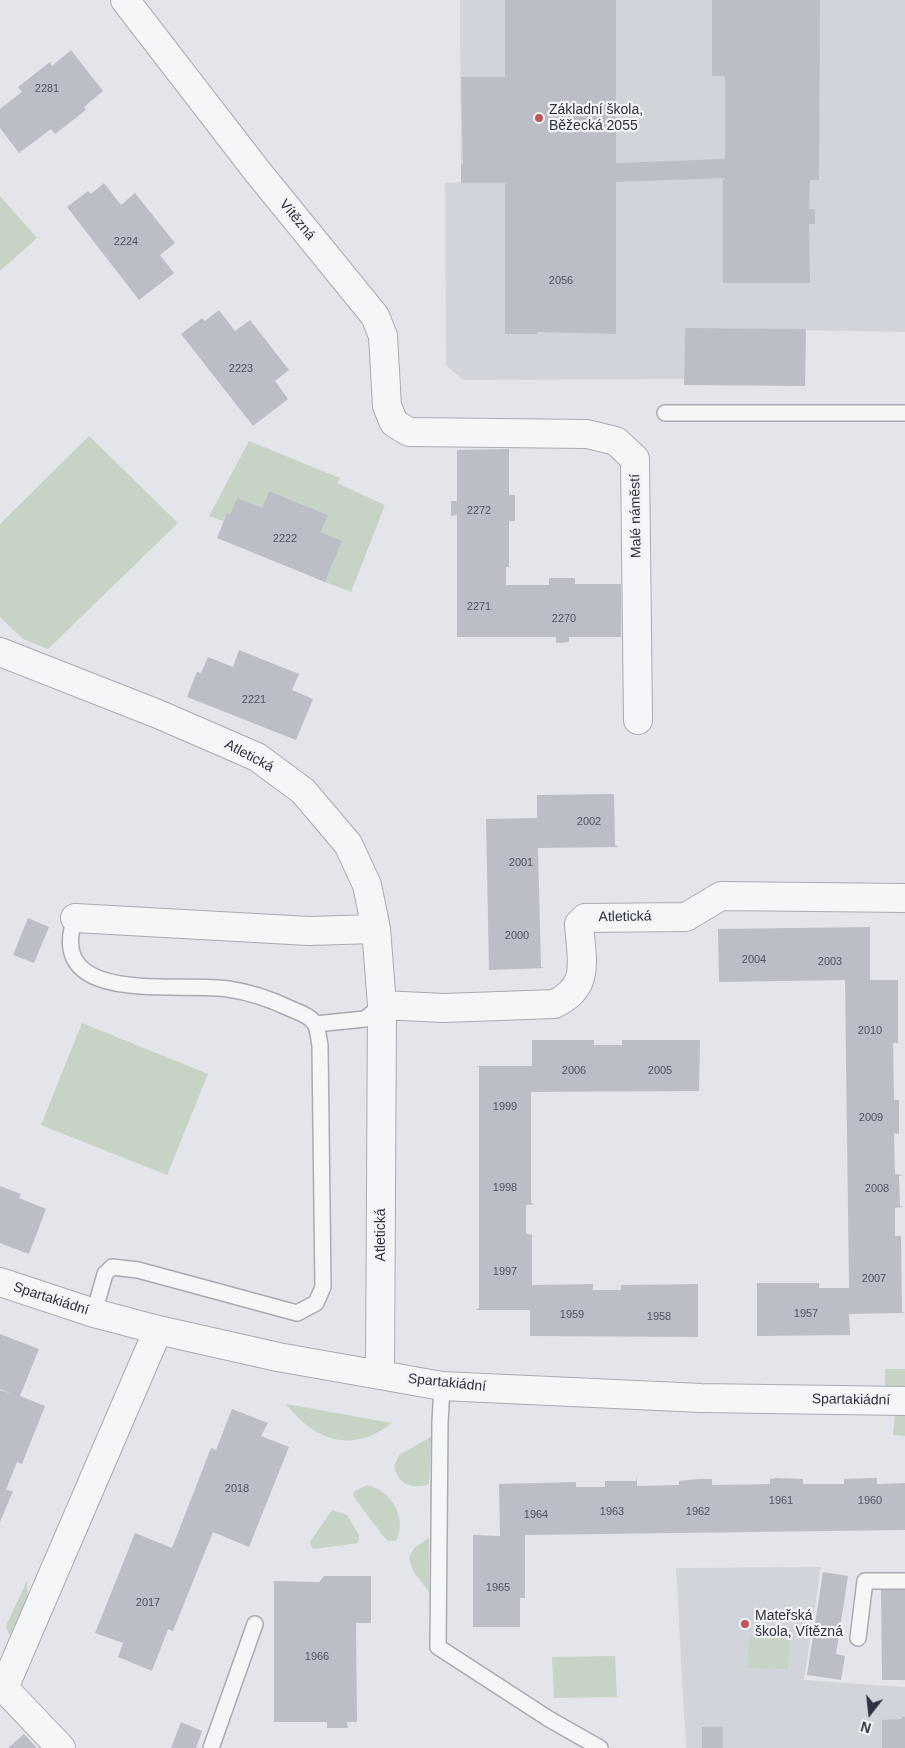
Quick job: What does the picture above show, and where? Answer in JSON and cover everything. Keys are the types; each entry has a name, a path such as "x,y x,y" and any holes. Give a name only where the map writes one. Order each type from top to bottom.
{"street":[{"name":"Vítězná","path":"125,0 257,171 375,316 383,336 387,406 394,423 409,432 436,434"},
{"name":"Malé náměstí","path":"436,434 587,434 616,440 635,459 638,720"},
{"name":"Atletická","path":"0,652 208,735 257,757 303,791 348,844 367,884 376,929 382,1005 380,1375"},
{"name":"Atletická","path":"382,1005 444,1008 554,1004 568,998 575,991 582,974 579,924 585,918 686,917 721,896 905,898"},
{"path":"75,918 309,931 376,929"},
{"name":"Spartakiádní","path":"0,1282 94,1313 158,1330 278,1357 442,1386 702,1398 905,1401"},
{"path":"61,1748 2,1686 158,1330"}],"lane":[{"path":"665,413 905,413"},
{"path":"75,918 69,935 74,958 89,975 118,985 228,988 268,999 309,1017 315,1024 320,1046 323,1287 316,1303 297,1313 138,1270 112,1267 105,1274 94,1313"},
{"path":"315,1024 365,1019 382,1005"},
{"path":"442,1386 438,1647 549,1719 600,1748"},
{"path":"858,1638 865,1581 905,1581"},
{"path":"211,1748 255,1624"}],"shaded area":[{"path":"460,0 905,0 905,332 685,328 684,379 463,380 446,365 445,183 461,182"},
{"name":"Mateřská škola, Vítězná","path":"821,1567 804,1680 905,1687 905,1748 686,1748 676,1568"}],"green space":[{"path":"0,196 37,238 0,271"},
{"path":"89,436 178,523 48,649 23,639 0,617 0,524"},
{"path":"249,441 340,478 337,483 385,505 351,592 325,582 342,541 321,532 328,515 269,491 262,508 230,515 227,513 223,521 209,516"},
{"path":"82,1023 208,1074 167,1175 41,1125"},
{"path":"885,1369 905,1369 905,1389 885,1389"},
{"path":"286,1404 392,1423 377,1433 363,1438 335,1439 309,1427"},
{"path":"895,1414 905,1414 905,1436 893,1435"},
{"path":"431,1437 429,1484 412,1486 407,1484 398,1477 394,1466 399,1455"},
{"path":"367,1485 383,1493 395,1506 400,1523 396,1541 388,1541 384,1537 353,1495 355,1491"},
{"path":"332,1510 347,1515 359,1535 358,1543 313,1549 310,1542"},
{"path":"429,1538 429,1592 413,1571 409,1558 414,1548"},
{"path":"27,1581 28,1603 15,1631 9,1635 6,1626"},
{"path":"749,1636 790,1639 788,1669 747,1668"},
{"path":"615,1656 617,1697 554,1698 552,1657"}],"building":[{"path":"505,0 616,0 616,163 725,159 725,76 712,76 712,0 820,0 819,180 810,180 809,209 815,209 815,224 809,224 810,283 723,283 723,180 725,178 616,182 616,334 537,332 537,334 505,334 505,183 461,183 461,164 463,164 461,77 505,77"},
{"path":"71,50 103,91 84,107 86,110 55,134 51,129 19,153 0,128 0,109 22,92 18,87 50,62 52,66"},
{"path":"104,183 121,205 135,193 175,243 160,255 174,273 139,300 67,207 88,191 91,194"},
{"path":"219,310 235,331 250,320 289,370 275,381 288,399 253,426 181,334 202,318 205,321"},
{"path":"685,328 806,329 805,386 684,385"},
{"path":"509,449 509,495 515,495 515,521 509,521 509,567 506,567 506,585 549,585 549,578 575,578 575,584 621,584 621,637 569,637 569,642 556,643 556,637 457,637 457,515 451,516 451,501 457,501 457,450"},
{"path":"269,491 328,515 321,532 342,541 325,582 217,538 227,513 230,515 237,498 262,508"},
{"path":"239,650 299,674 292,690 313,699 296,740 187,697 197,672 201,673 208,657 233,667"},
{"path":"614,794 615,845 619,847 538,848 541,967 545,968 489,970 486,819 537,818 537,795"},
{"path":"28,918 49,927 34,963 13,955"},
{"path":"870,927 870,980 898,980 898,1043 893,1043 894,1100 899,1100 899,1134 894,1133 895,1174 903,1175 899,1176 900,1206 904,1207 895,1208 895,1236 901,1236 902,1312 905,1313 849,1314 850,1335 757,1336 757,1283 819,1283 819,1288 849,1288 845,980 719,982 718,929"},
{"path":"532,1040 594,1040 594,1045 622,1045 622,1040 700,1040 699,1091 531,1092 531,1203 535,1204 526,1205 526,1233 532,1235 532,1285 593,1284 593,1290 621,1290 621,1285 698,1284 698,1337 530,1336 530,1310 476,1310 479,1308 479,1067 475,1066 532,1066"},
{"path":"0,1186 21,1194 19,1198 46,1209 29,1254 0,1243"},
{"path":"0,1334 39,1349 20,1396 45,1406 22,1464 17,1462 6,1490 13,1491 0,1522 0,1390 12,1394 0,1389"},
{"path":"232,1409 268,1423 261,1436 289,1447 249,1547 213,1532 173,1631 168,1629 152,1671 118,1657 123,1643 95,1633 135,1533 172,1548 211,1448 216,1450"},
{"path":"637,1477 637,1486 679,1485 679,1481 699,1479 712,1479 712,1485 770,1484 770,1479 776,1478 803,1479 803,1484 844,1484 844,1479 877,1478 877,1484 905,1483 905,1530 525,1535 525,1598 520,1598 520,1627 473,1627 473,1535 500,1536 499,1484 576,1482 576,1487 605,1487 605,1481 636,1481"},
{"path":"823,1572 848,1576 836,1654 845,1656 841,1680 807,1675"},
{"path":"324,1576 371,1576 371,1623 356,1623 357,1722 347,1722 348,1728 327,1728 327,1722 274,1722 274,1581 319,1582"},
{"path":"881,1590 905,1590 905,1680 882,1680"},
{"path":"902,1717 905,1717 905,1748 882,1748 882,1720 902,1719"},
{"path":"181,1722 202,1731 196,1748 171,1748"},
{"path":"702,1727 723,1727 723,1748 702,1748"},
{"path":"24,1734 37,1748 8,1748"}],"place":[{"name":"Základní škola, Běžecká 2055","path":"539,118"},
{"name":"Mateřská škola, Vítězná","path":"745,1624"}]}
